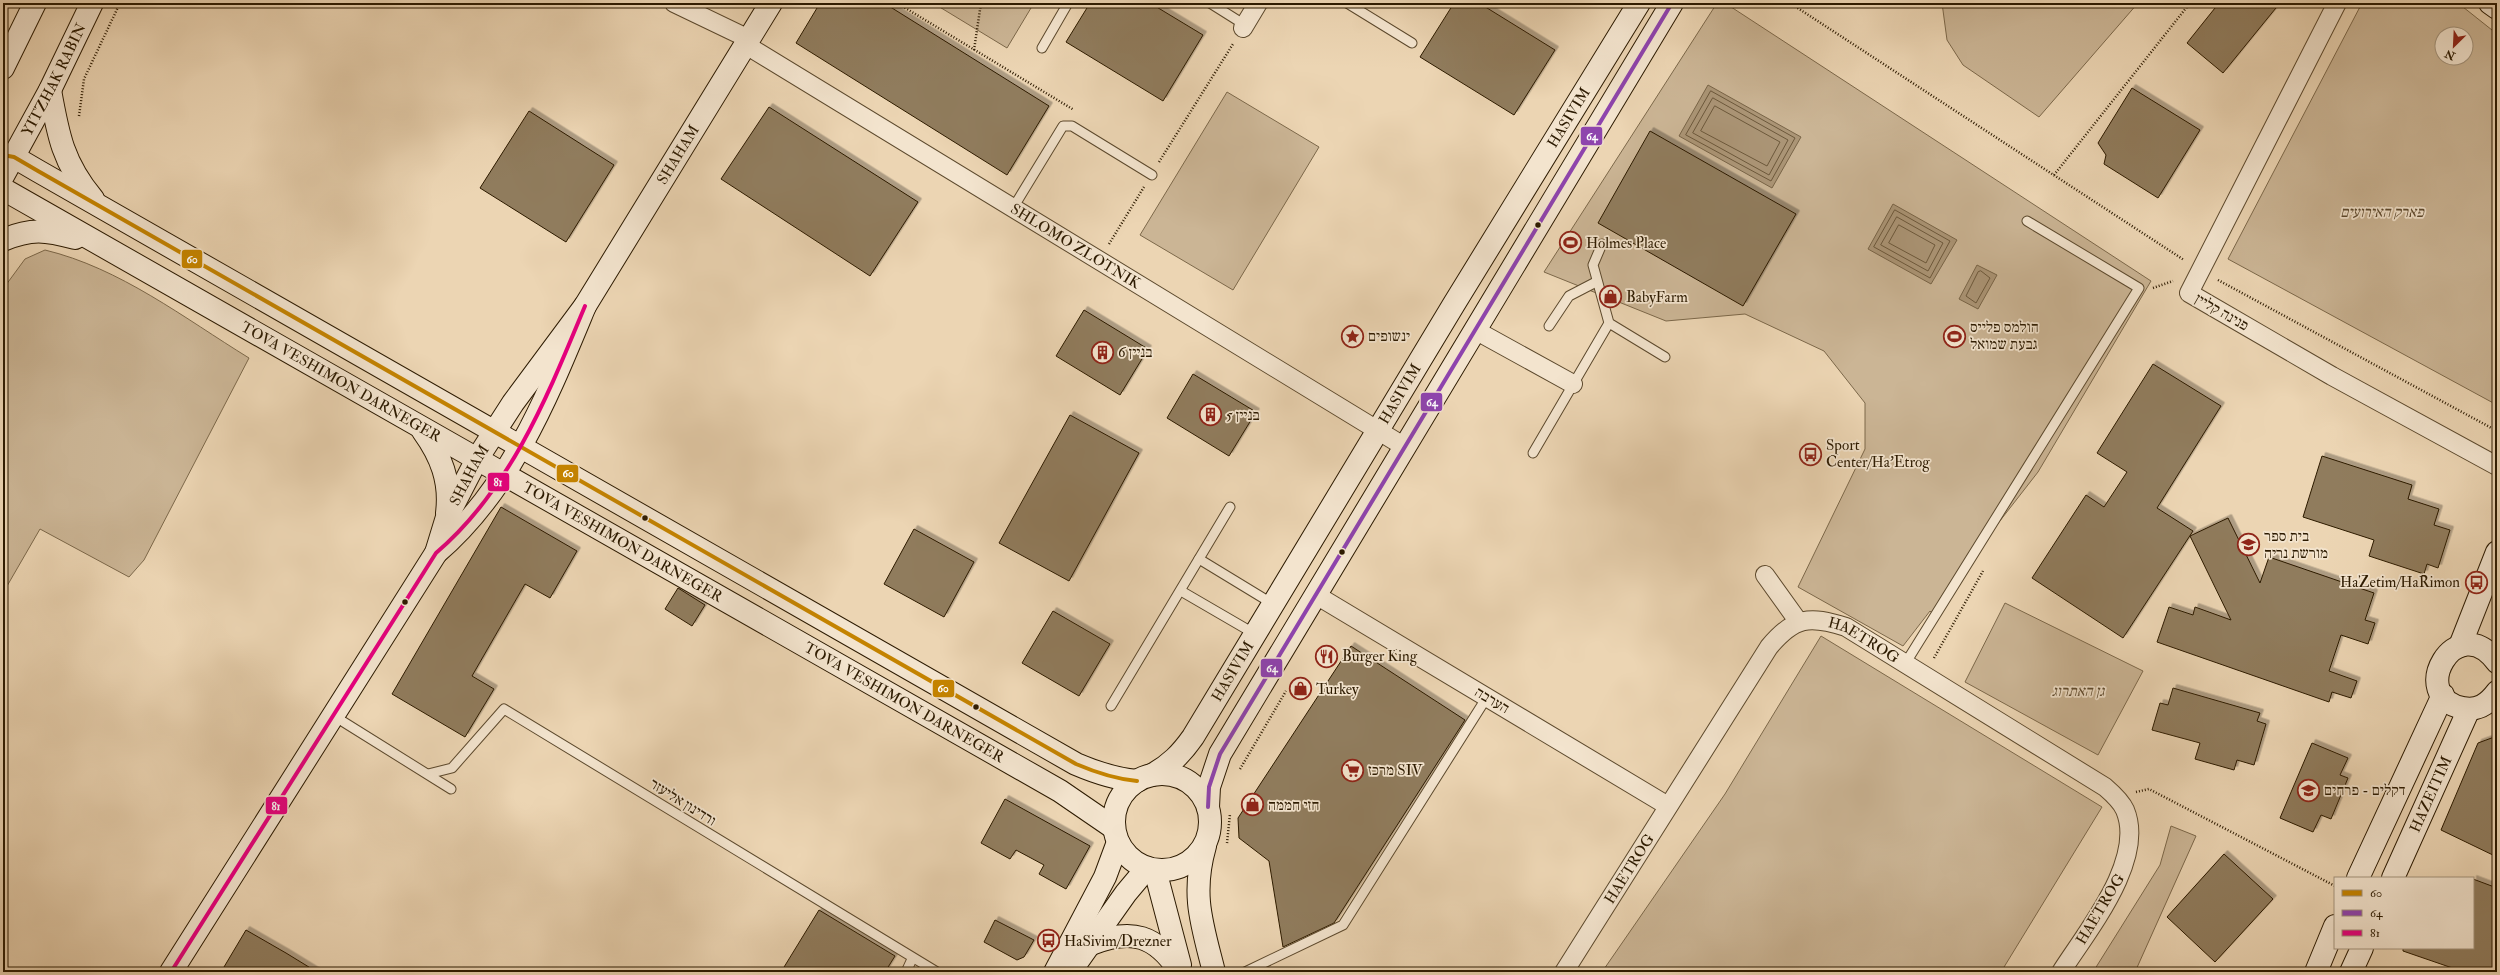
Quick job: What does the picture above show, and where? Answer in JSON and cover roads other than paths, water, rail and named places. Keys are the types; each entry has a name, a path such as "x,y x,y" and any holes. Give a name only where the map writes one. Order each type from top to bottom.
{"street":[{"path":"3,68 35,3"},
{"name":"YITZHAK RABIN","path":"3,176 8,156 50,90 92,3"},
{"name":"SHLOMO ZLOTNIK","path":"674,3 747,42 1013,208 1405,446"},
{"name":"SHAHAM","path":"436,553 447,517 476,459 585,306 771,3"},
{"path":"1244,27 1258,3"},
{"name":"HASIVIM","path":"1144,778 1170,764 1181,754 1639,3"},
{"name":"HASIVIM","path":"1208,807 1209,787 1220,754 1672,3"},
{"name":"פנינה קליין","path":"2338,3 2190,293 2332,376 2497,466"},
{"path":"2490,3 2497,8"},
{"path":"50,90 64,154 74,174 100,208"},
{"name":"TOVA VESHIMON DARNEGER","path":"8,156 1076,764 1095,773 1119,780 1144,778"},
{"name":"TOVA VESHIMON DARNEGER","path":"3,189 1054,787 1116,835"},
{"path":"3,240 19,233 34,230 55,232 102,245"},
{"name":"SHAHAM","path":"171,972 436,553 471,520 520,447 547,398 585,306"},
{"path":"1475,330 1573,384"},
{"path":"420,427 442,460 448,490 447,517"},
{"path":"2460,646 2497,552"},
{"path":"1765,575 1798,621"},
{"name":"הערבה","path":"1316,595 1668,806"},
{"name":"HAETROG","path":"1564,972 1769,647 1782,631 1798,621 1813,620 1846,627 2105,787 2116,796 2125,809 2129,825 2128,851 2123,871 2061,972"},
{"path":"2495,652 2482,648 2460,646 2447,654 2439,666 2438,686 2442,696 2449,703 2469,709 2479,708 2489,702 2497,693"},
{"name":"HAZEITIM","path":"2358,877 2442,696"},
{"name":"HAZEITIM","path":"2393,877 2469,709"},
{"path":"1055,972 1105,877 1116,835 1115,814 1119,801 1126,790 1144,778 1166,774 1186,781 1202,794 1208,807 1210,824 1198,870 1197,896 1214,972"},
{"path":"1116,835 1125,853 1151,869 1171,869 1186,864 1199,854 1207,840"},
{"path":"1070,972 1126,893 1151,869"},
{"path":"1151,869 1181,972"},
{"path":"2316,972 2334,928"},
{"path":"1091,944 1110,936 1123,934 1137,936 1161,948 1181,972"},
{"path":"2351,972 2362,949"}],"lane":[{"path":"1042,48 1068,3"},
{"path":"1210,3 1244,27"},
{"path":"1347,3 1412,43"},
{"path":"1013,208 1063,126 1072,126 1152,175"},
{"path":"1905,664 2139,288 2027,221"},
{"path":"1602,244 1593,265 1596,282 1609,323 1665,357"},
{"path":"1549,326 1568,296 1596,282"},
{"path":"1533,454 1609,323"},
{"path":"1111,706 1181,591 1230,506"},
{"path":"1199,560 1273,604"},
{"path":"1181,591 1255,634"},
{"path":"1245,972 1343,926 1487,697"},
{"name":"ורדינון אליעזר","path":"428,774 452,768 504,709 912,959 937,972"},
{"path":"334,716 451,789"},
{"path":"906,972 912,959"}],"water":[{"path":"1708,85 1801,137 1772,188 1679,136"},
{"path":"1893,204 1957,240 1931,284 1868,249"},
{"path":"1977,265 1997,275 1978,309 1959,299"}],"place":[{"name":"Holmes Place","path":"1571,243"},
{"name":"BabyFarm","path":"1610,297"},
{"name":"ינשופים","path":"1352,336"},
{"name":"הולמס פלייס גבעת שמואל","path":"1955,336"},
{"name":"בניין 6","path":"1102,352"},
{"name":"בניין 5","path":"1211,415"},
{"name":"Sport Center/Ha'Etrog","path":"1811,454"},
{"name":"בית ספר מורשת נריה","path":"2248,545"},
{"name":"HaZetim/HaRimon","path":"2476,582"},
{"name":"Burger King","path":"1327,656"},
{"name":"Turkey","path":"1301,689"},
{"name":"מרכז SIV","path":"1352,770"},
{"name":"דקלים - פרחים","path":"2308,790"},
{"name":"חזי חממה","path":"1252,805"},
{"name":"HaSivim/Drezner","path":"1048,941"}],"park label":[{"name":"פארק האירועים","path":"2382,212"},
{"name":"גן האתרוג","path":"2078,691"}]}
